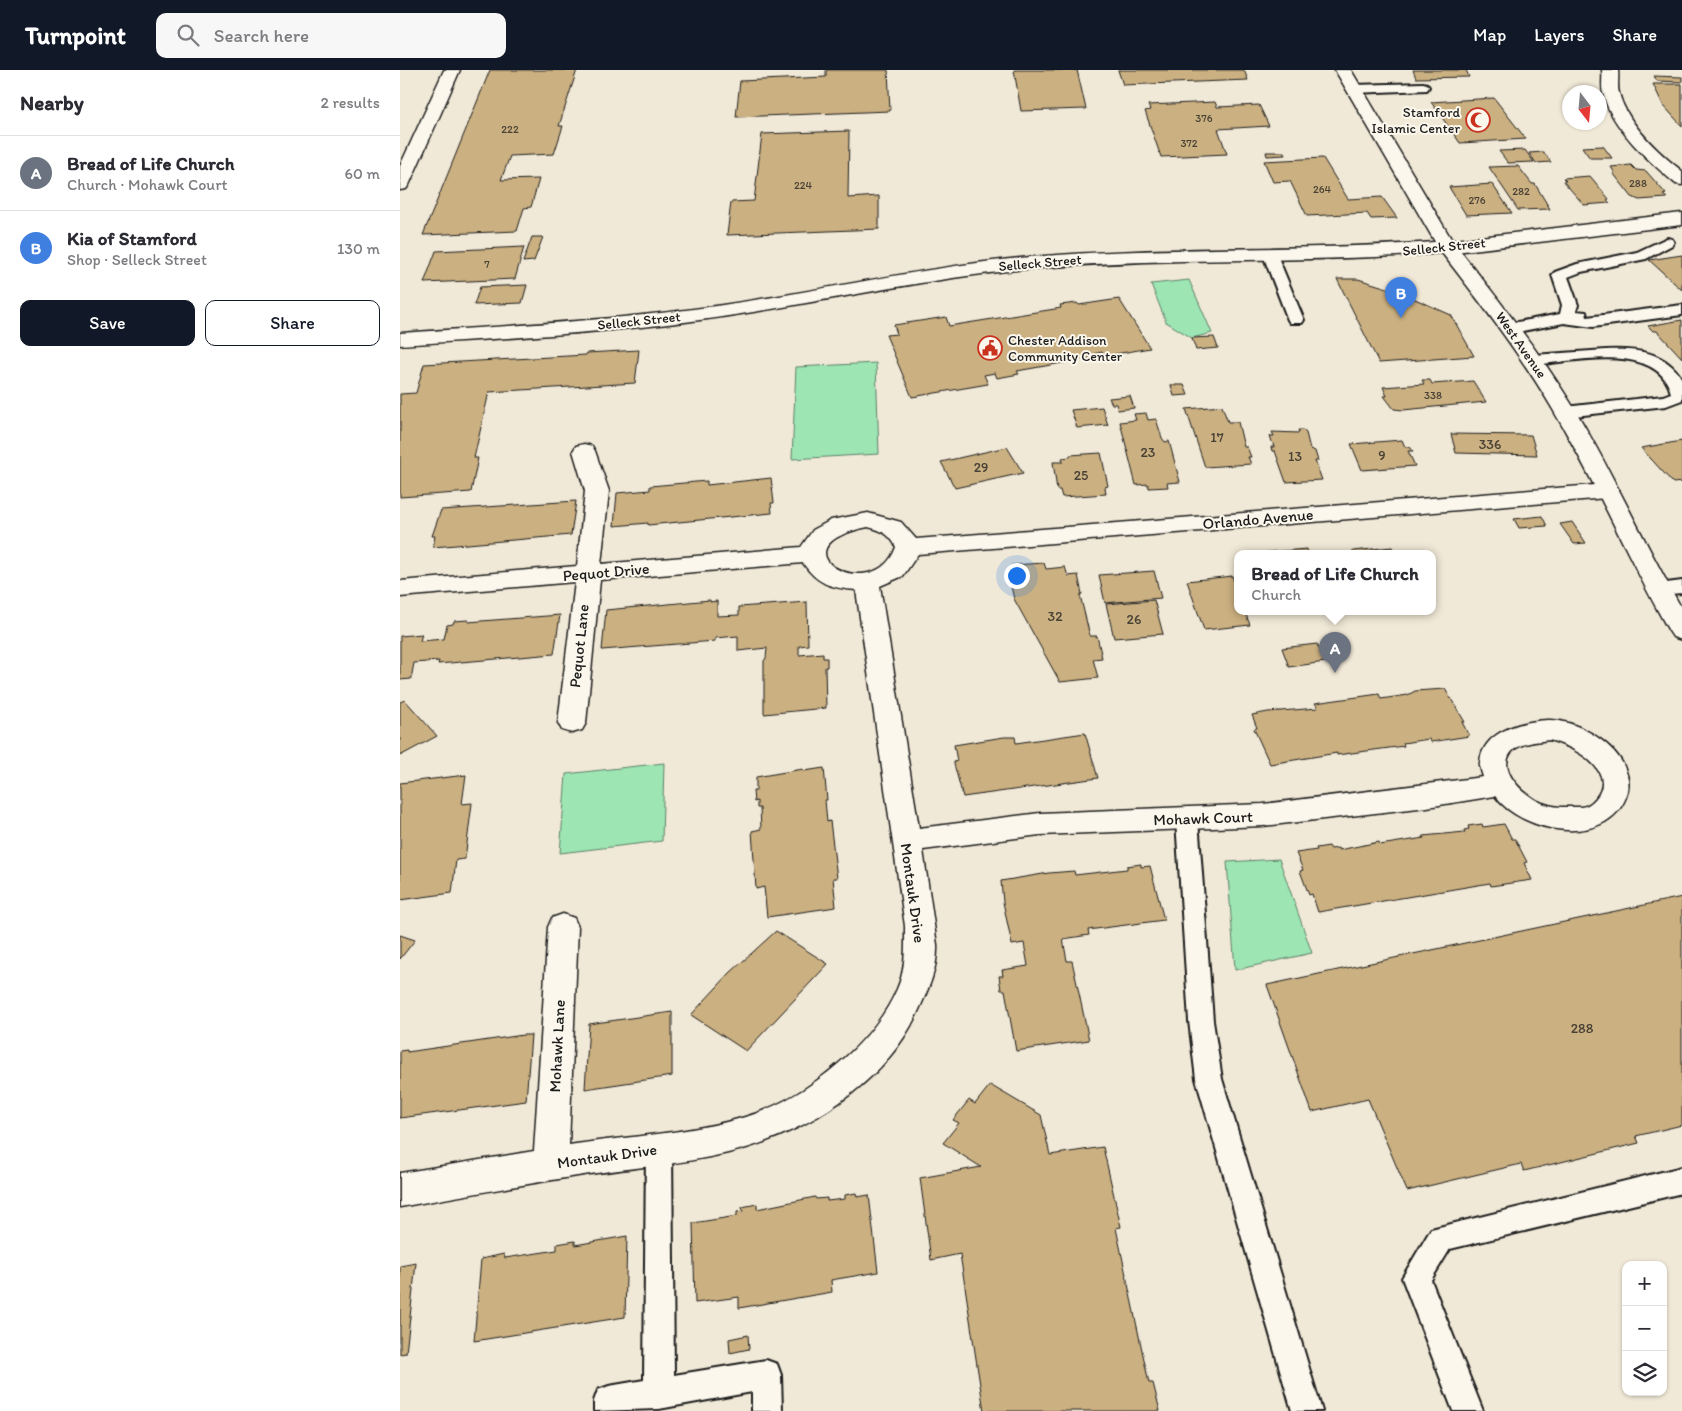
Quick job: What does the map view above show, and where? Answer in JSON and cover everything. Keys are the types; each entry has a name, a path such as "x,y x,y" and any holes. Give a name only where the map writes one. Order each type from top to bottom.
{"street":[{"path":"400,185 452,70"},
{"name":"West Avenue","path":"1344,70 1447,247 1512,328 1565,412 1682,631"},
{"path":"1610,70 1611,94 1624,118 1647,148 1682,180"},
{"name":"Selleck Street","path":"400,339 562,328 674,317 772,303 942,274 1029,263 1127,258 1386,252 1447,247 1682,219"},
{"name":"Pequot Lane","path":"572,723 586,573 597,491 584,451"},
{"name":"Orlando Avenue","path":"908,547 1607,491"},
{"path":"868,520 888,524 902,534 908,547 904,562 889,574 867,581 846,582 828,576 816,567 811,554 815,542 828,529 846,522 868,520"},
{"name":"Pequot Drive","path":"400,589 811,554"},
{"name":"Montauk Drive","path":"400,1190 747,1132 796,1112 828,1092 857,1068 879,1045 900,1015 908,998 921,957 920,926 867,581"},
{"name":"Mohawk Court","path":"906,841 1040,824 1103,820 1187,820 1327,809 1498,785"},
{"name":"Mohawk Lane","path":"551,1164 563,927"}],"lane":[{"path":"1354,89 1423,87"},
{"path":"1648,224 1675,244"},
{"path":"1567,319 1570,305 1560,275 1577,268 1640,256 1675,244"},
{"path":"1270,255 1296,320"},
{"path":"1512,328 1567,319 1590,312 1682,300"},
{"path":"1567,319 1593,322 1682,310"},
{"path":"1533,360 1627,354 1646,357 1662,365 1678,384 1680,395 1666,401 1565,412"},
{"path":"1658,589 1682,587"},
{"path":"1187,820 1201,1021 1209,1078 1307,1411"},
{"path":"659,1394 660,1148"},
{"path":"1468,1411 1416,1278 1441,1238 1682,1180"},
{"path":"609,1411 609,1401 766,1375 767,1411"}],"green space":[{"path":"1189,280 1212,333 1192,338 1166,322 1151,284"},
{"path":"876,363 879,454 792,459 796,367"},
{"path":"664,763 662,841 560,853 566,774"},
{"path":"1279,859 1312,953 1235,970 1227,862"}],"building":[{"path":"490,70 577,70 559,126 563,126 554,154 510,156 501,180 539,179 531,207 524,208 517,231 423,235"},
{"path":"826,70 888,70 890,111 736,117 740,81 826,77"},
{"path":"1014,70 1077,70 1086,109 1021,111"},
{"path":"1118,70 1244,70 1248,80 1123,85"},
{"path":"1413,70 1466,70 1469,77 1416,78"},
{"path":"1654,76 1682,77 1682,82 1657,81"},
{"path":"1653,84 1682,84 1682,126 1663,105"},
{"name":"Stamford Islamic Center","path":"1494,98 1526,139 1460,143 1431,102"},
{"path":"1215,102 1217,107 1259,105 1269,126 1218,129 1227,154 1161,157 1145,111 1150,110 1148,105"},
{"path":"849,131 848,198 879,196 879,229 727,235 731,202 754,201 762,134"},
{"path":"1603,146 1612,158 1590,158 1582,147"},
{"path":"1525,150 1534,162 1508,163 1499,151"},
{"path":"1266,152 1284,152 1285,155 1267,156"},
{"path":"1543,152 1551,162 1536,163 1529,153"},
{"path":"1323,158 1348,199 1382,197 1397,218 1371,219 1367,213 1307,216 1290,181 1273,182 1264,161"},
{"path":"1631,165 1636,170 1646,171 1666,194 1663,195 1667,198 1639,200 1632,197 1613,173 1615,173 1611,167"},
{"path":"1518,166 1532,184 1535,184 1550,209 1518,210 1489,167"},
{"path":"1590,176 1609,199 1607,200 1610,203 1584,205 1563,181 1566,181 1563,178"},
{"path":"1492,184 1512,213 1466,215 1449,187"},
{"path":"532,237 543,237 534,261 523,262"},
{"path":"524,247 515,279 424,283 436,251"},
{"path":"1682,255 1682,290 1649,260"},
{"path":"1337,279 1358,279 1397,291 1451,315 1474,356 1379,363"},
{"path":"527,285 522,303 474,305 480,287"},
{"path":"1119,299 1150,348 1104,356 1102,352 1094,354 1096,357 1017,371 1019,374 997,378 995,373 984,375 988,384 912,397 886,335 897,334 894,325 946,317 949,326 1061,308 1060,305 1077,303 1079,305"},
{"path":"1682,320 1682,358 1657,331 1653,331 1648,326"},
{"path":"1214,337 1218,348 1196,350 1192,338"},
{"path":"639,350 635,383 489,392 474,458 478,458 471,492 400,497 400,394 416,393 424,364 586,355 587,353"},
{"path":"1422,380 1430,380 1432,384 1473,381 1486,402 1403,410 1394,409 1384,396 1387,396 1383,387 1424,384"},
{"path":"1171,385 1184,385 1188,395 1174,396"},
{"path":"1130,396 1134,408 1118,410 1116,404 1112,404 1109,398"},
{"path":"1222,406 1228,422 1238,422 1244,447 1247,447 1251,457 1248,457 1251,464 1205,467 1186,409"},
{"path":"1102,407 1108,425 1077,428 1071,410"},
{"path":"1146,413 1148,420 1156,419 1162,438 1165,442 1169,441 1180,482 1167,483 1168,487 1149,488 1148,484 1136,485 1120,422 1136,420 1134,414"},
{"path":"1298,430 1303,430 1306,433 1310,449 1315,451 1318,461 1315,461 1322,480 1286,482 1275,451 1272,451 1271,447 1274,447 1270,436 1274,436 1272,432 1299,433"},
{"path":"1451,434 1531,435 1537,455 1456,453"},
{"path":"1402,440 1405,447 1410,447 1413,451 1408,451 1415,466 1362,470 1351,444"},
{"path":"1682,441 1682,482 1673,483 1641,448"},
{"path":"1007,447 1023,473 955,488 941,462"},
{"path":"1101,453 1108,486 1105,487 1106,494 1062,497 1060,490 1057,490 1053,462 1063,462 1062,458 1070,457 1070,455"},
{"path":"771,478 774,503 771,503 772,513 648,525 648,523 614,526 617,493 650,490 650,486 707,481 707,485"},
{"path":"576,501 571,535 433,547 435,536 432,536 441,510"},
{"path":"1542,516 1547,526 1519,528 1514,519"},
{"path":"1572,522 1586,543 1574,544 1560,524"},
{"path":"1392,547 1393,550 1363,550"},
{"path":"1044,563 1046,569 1065,567 1068,576 1078,575 1082,594 1080,595 1090,636 1097,636 1102,658 1093,659 1098,678 1060,682 1014,599 1007,570 1012,565"},
{"path":"1154,571 1161,598 1105,603 1099,575"},
{"path":"1232,576 1234,581 1234,615 1246,615 1250,625 1204,630 1187,581"},
{"path":"710,600 710,602 717,601 717,616 739,615 739,607 807,602 808,645 799,646 799,655 823,653 823,658 827,658 827,667 825,667 826,708 764,714 764,661 767,648 738,651 738,636 715,638 715,641 602,650 606,610"},
{"path":"1154,600 1163,634 1114,638 1106,604"},
{"path":"560,615 554,654 438,664 439,661 414,663 411,679 400,680 400,636 422,634 420,641 444,639 447,625 453,624 454,621 468,620 468,622"},
{"path":"1317,644 1325,662 1289,667 1282,648"},
{"path":"1445,689 1465,722 1462,722 1469,736 1431,742 1429,739 1403,743 1404,746 1337,755 1337,753 1270,764 1254,729 1257,728 1252,715 1318,708 1315,703 1379,694 1381,699 1408,695 1415,691"},
{"path":"405,700 437,736 400,756 400,702"},
{"path":"1085,733 1098,778 963,797 954,764 957,761 954,745 1004,737 1015,737 1016,743"},
{"path":"824,768 827,822 830,821 837,878 833,878 836,907 767,917 764,887 756,889 752,831 761,829 760,808 757,808 757,801 754,802 753,791 756,791 756,777 803,769 804,771"},
{"path":"466,775 462,804 472,803 465,859 456,860 452,893 400,900 400,783"},
{"path":"1482,824 1483,827 1504,824 1512,839 1515,839 1527,862 1524,863 1532,880 1491,886 1490,883 1318,912 1312,894 1309,895 1300,871 1303,870 1296,853 1329,846 1331,849 1338,848 1339,850 1379,842 1380,845 1424,838 1423,836 1465,832 1464,830 1469,829 1468,826"},
{"path":"1141,864 1141,867 1150,866 1164,920 1088,930 1089,935 1063,939 1067,961 1072,961 1089,1040 1016,1051 1005,990 1001,990 999,976 1003,976 1002,970 1028,966 1024,943 1012,945 1003,902 1001,881 1049,873 1074,871 1075,875 1127,869 1127,866"},
{"path":"1682,897 1682,1125 1636,1136 1639,1143 1524,1171 1521,1164 1407,1191 1368,1099 1312,1112 1267,985"},
{"path":"776,931 828,964 746,1051 691,1015 730,973"},
{"path":"400,935 415,940 400,959"},
{"path":"672,1012 672,1076 585,1089 589,1024"},
{"path":"531,1035 526,1101 400,1118 400,1051 407,1050 407,1052"},
{"path":"990,1085 1041,1115 1050,1155 1103,1147 1121,1227 1116,1228 1149,1383 1153,1383 1160,1411 984,1411 960,1254 931,1260 920,1178 981,1167 943,1143 959,1123 953,1120 969,1100 975,1104"},
{"path":"856,1193 857,1197 869,1195 878,1272 831,1280 832,1292 739,1308 739,1297 695,1303 693,1223 737,1216 737,1212 743,1211 742,1207 757,1204 757,1209 815,1197 816,1199 827,1198 827,1201 845,1199 845,1195"},
{"path":"627,1236 625,1317 474,1341 481,1259 504,1254 505,1258 557,1250 557,1244 575,1241 575,1245"},
{"path":"416,1263 406,1353 400,1354 400,1266"},
{"path":"748,1335 749,1349 730,1353 729,1339"}],"place":[{"name":"Stamford Islamic Center","path":"1478,120"},
{"name":"Kia of Stamford","path":"1401,318"},
{"name":"Chester Addison Community Center","path":"990,348"},
{"name":"Bread of Life Church","path":"1335,673"}]}
